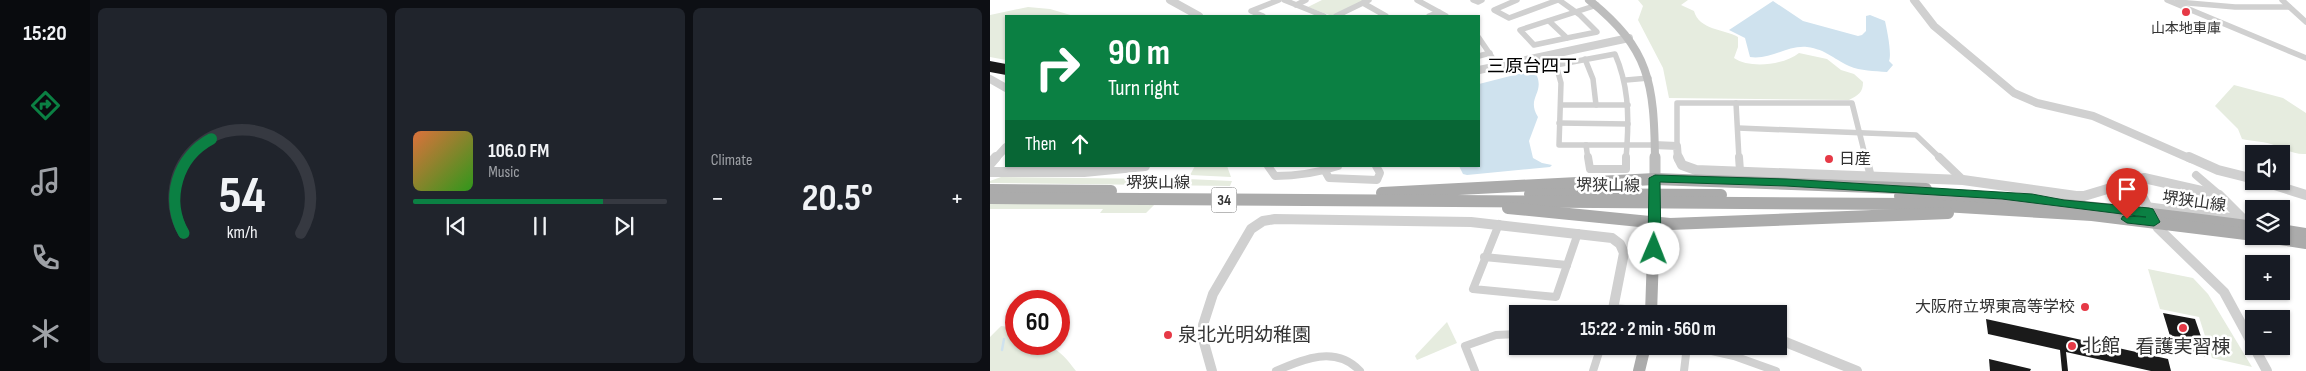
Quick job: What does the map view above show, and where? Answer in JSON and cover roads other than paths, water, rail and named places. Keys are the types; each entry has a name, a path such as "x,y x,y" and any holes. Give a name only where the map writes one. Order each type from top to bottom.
{"main road":[{"path":"1589,0 1613,20 1629,38 1639,52 1649,78 1654,105 1655,178 1651,305"},
{"path":"1382,193 1655,178 1942,190 2032,198 2065,209"},
{"name":"堺狭山線","path":"990,190 1382,193 1640,199"},
{"name":"堺狭山線","path":"990,198 1459,201 1667,199 1910,204 2150,213 2245,226"},
{"path":"1459,201 1483,206 1655,223 2065,209"},
{"name":"堺狭山線","path":"2150,213 2245,233"},
{"path":"2290,231 2306,232"},
{"path":"2290,241 2306,243"},
{"path":"1639,371 1643,355"}],"street":[{"path":"1170,0 1197,15"},
{"path":"1261,15 1251,11 1279,0"},
{"path":"1284,0 1321,15"},
{"path":"1296,5 1306,0"},
{"path":"1338,15 1369,0"},
{"path":"1417,0 1444,15"},
{"path":"1473,0 1478,2 1482,0"},
{"path":"1517,0 1494,10 1509,18 1558,0 1576,12 1597,32 1534,45 1520,30 1549,21 1576,12 1597,5"},
{"path":"1914,0 1934,26 2014,93 2037,103 2093,116 2218,170 2245,177"},
{"path":"2282,0 2306,22"},
{"path":"2168,1 2235,7 2289,7"},
{"path":"2168,1 2306,58"},
{"path":"1363,3 1384,15"},
{"path":"1432,15 1439,12"},
{"path":"1549,21 1567,38"},
{"path":"1480,70 1629,38"},
{"path":"1480,39 1498,66"},
{"path":"1480,56 1490,53"},
{"path":"1586,145 1590,169 1626,169 1626,144 1628,105 1626,80 1615,54 1556,66 1561,83 1559,145 1626,144 1677,146"},
{"path":"1585,59 1593,79 1596,105"},
{"path":"1626,80 1649,78"},
{"path":"992,82 1005,88"},
{"path":"1871,177 1852,103 1677,103 1678,161 1683,167 1740,171 1871,177 1963,180 2076,196 2083,196 2144,178 2219,195"},
{"path":"1736,103 1740,171"},
{"path":"1561,104 1628,105"},
{"path":"1559,123 1628,124"},
{"path":"1738,128 1916,135 1963,180"},
{"path":"990,153 1004,150"},
{"path":"990,164 1004,150"},
{"path":"990,172 1092,172 1136,167"},
{"path":"1269,167 1275,176 1325,171 1335,167"},
{"path":"1325,171 1329,178 1377,180 1380,174 1376,167"},
{"path":"2196,175 2242,218"},
{"path":"2131,182 2137,186 2158,228 2224,292 2267,371"},
{"path":"2290,190 2306,195"},
{"path":"2150,213 2245,218"},
{"path":"1212,371 1203,339 1206,311 1213,294 1251,229 1263,221 1275,219 1431,220 1499,224 1612,238 1622,248 1624,253 1613,305"},
{"path":"1499,224 1473,288 1556,297 1578,233"},
{"path":"2290,228 2306,232"},
{"path":"1484,257 1568,265"},
{"path":"1476,371 1465,346 1496,335 1509,334"},
{"path":"1787,343 1857,371"},
{"path":"1593,371 1598,355"},
{"path":"1684,371 1687,355"},
{"path":"1728,355 1754,367 1776,371"},
{"path":"1276,371 1286,369 1312,356 1340,359 1355,363 1360,371"}],"water":[{"path":"1773,1 1803,21 1858,36 1866,31 1866,16 1870,15 1885,21 1890,48 1889,61 1893,65 1887,72 1858,69 1825,52 1807,47 1793,48 1765,56 1750,57 1745,38 1729,30"},
{"path":"1534,70 1539,84 1534,104 1538,117 1529,141 1533,158 1542,163 1552,165 1550,167 1463,174 1460,167 1480,167 1480,84"}],"waterway":[{"path":"1002,350 1004,339"}],"place":[{"name":"山本地車庫","path":"2186,12"},
{"name":"日産","path":"1829,159"},
{"name":"大阪府立堺東高等学校","path":"2085,307"},
{"name":"看護実習棟","path":"2183,328"},
{"name":"泉北光明幼稚園","path":"1168,335"},
{"name":"北館","path":"2072,346"}],"district":[{"name":"三原台四丁","path":"1532,66"}]}
